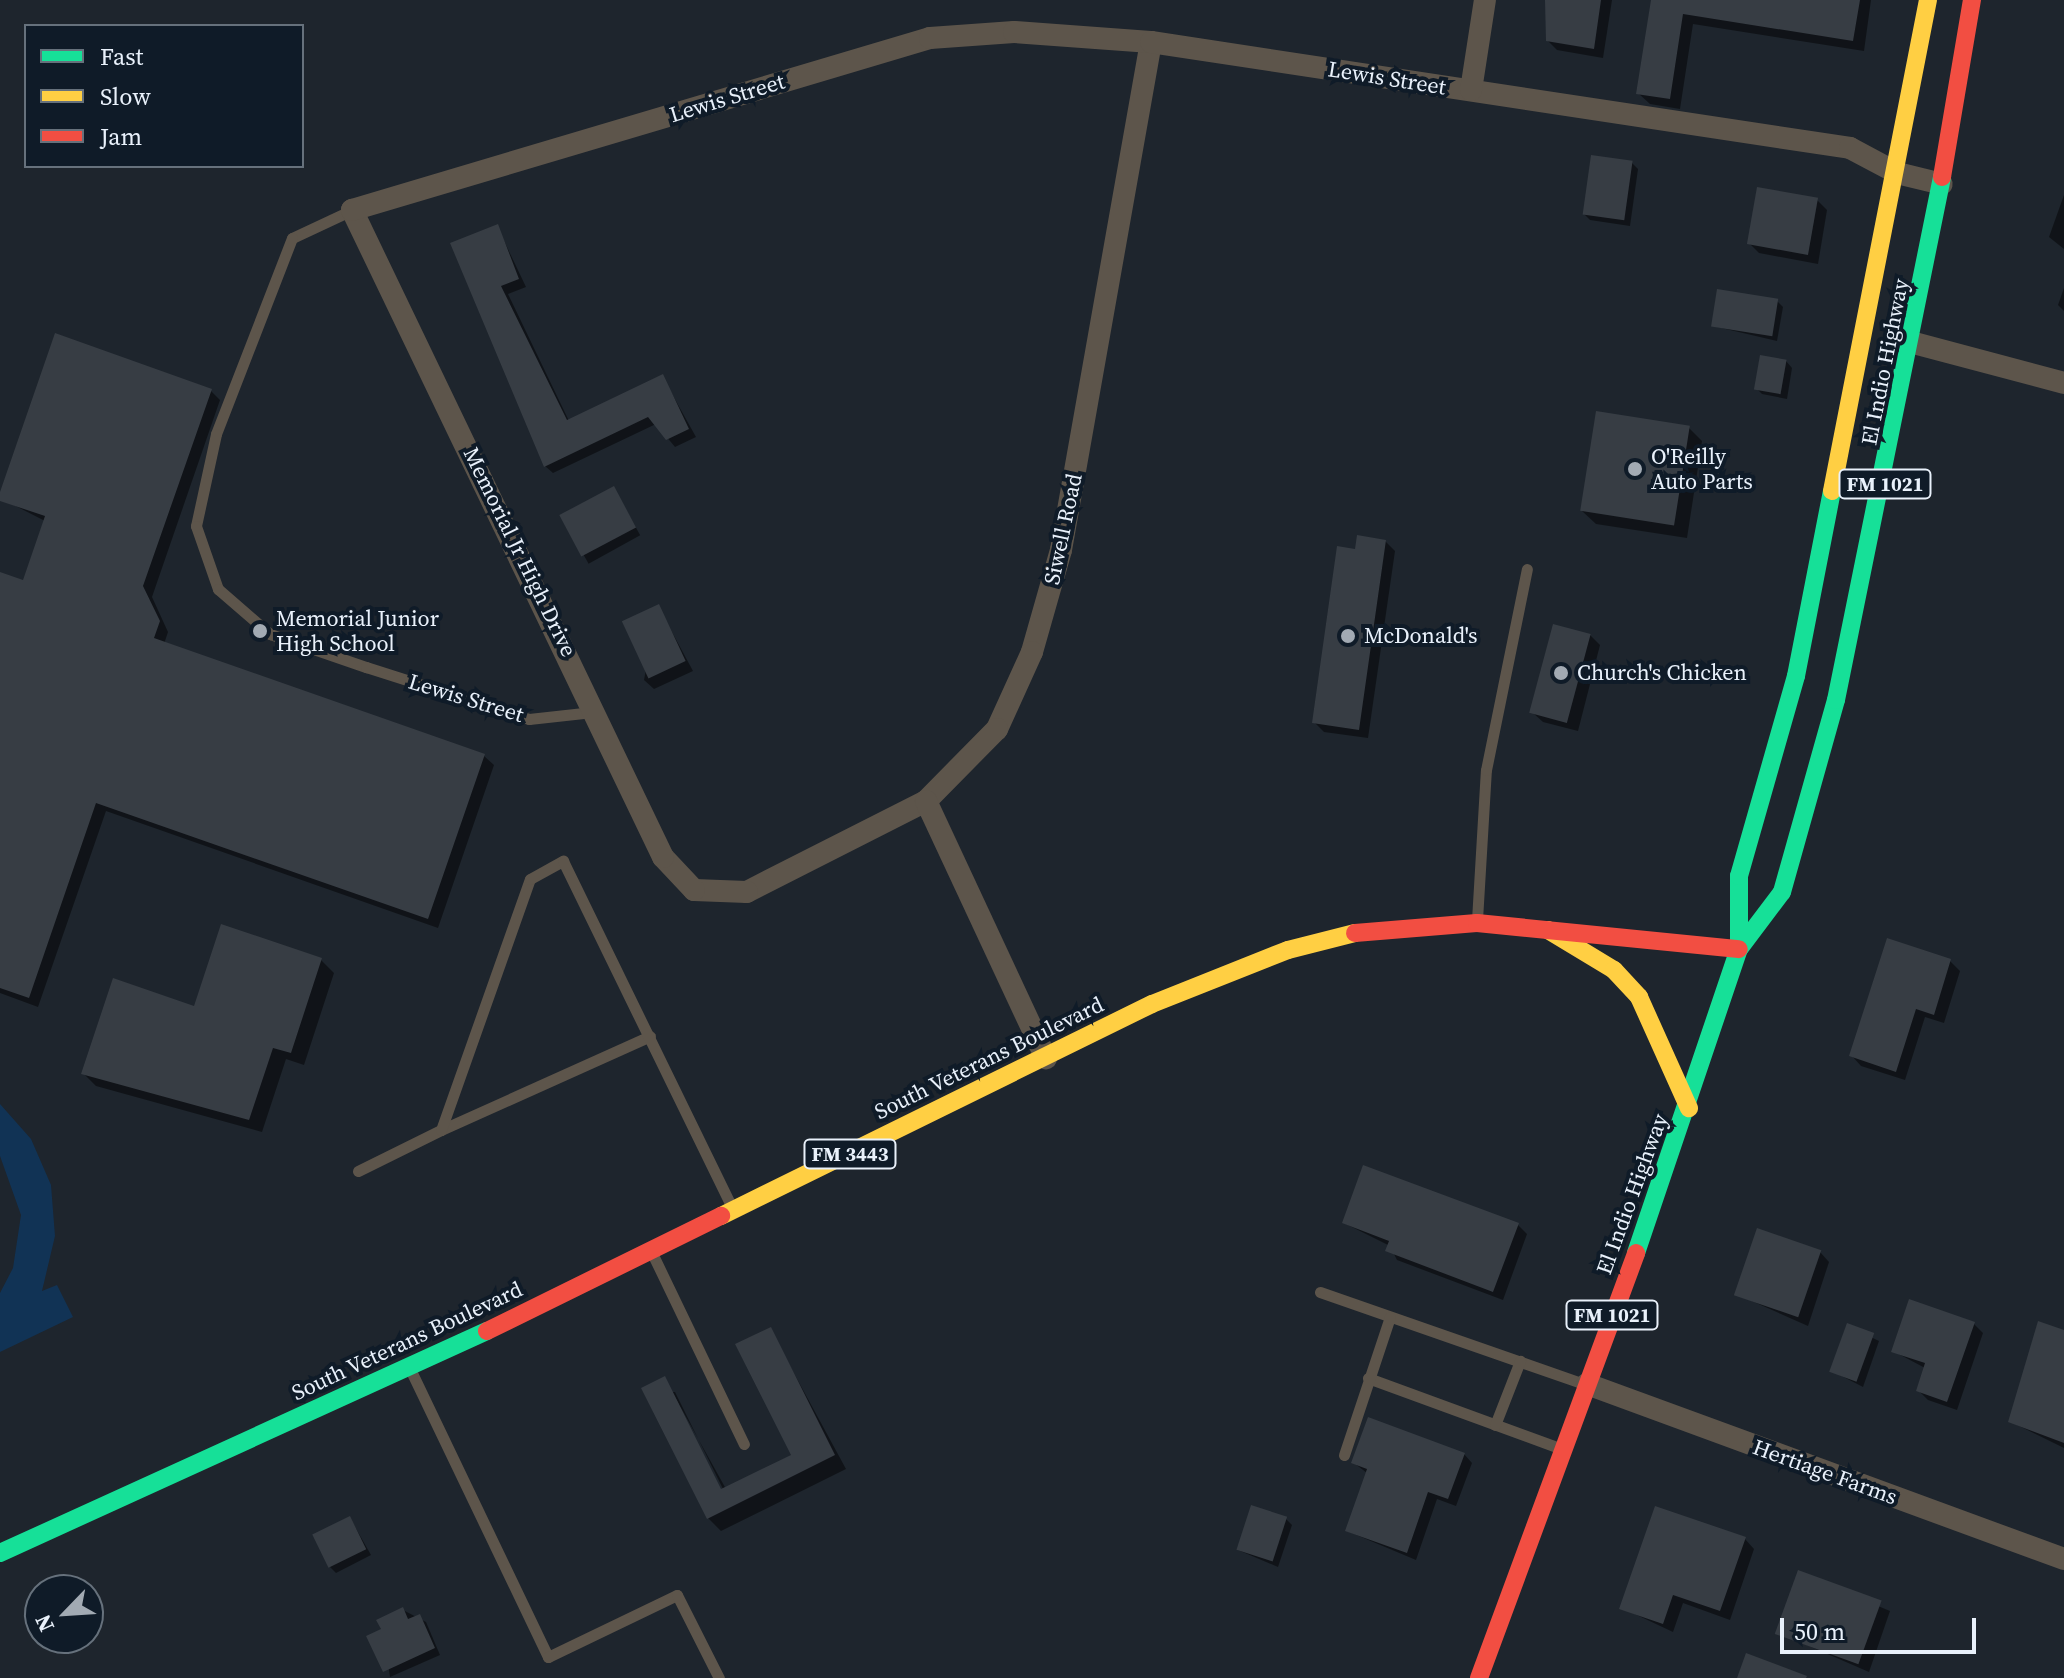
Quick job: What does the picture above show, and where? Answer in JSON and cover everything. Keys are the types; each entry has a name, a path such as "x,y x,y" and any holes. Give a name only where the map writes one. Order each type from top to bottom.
{"main road":[{"name":"El Indio Highway","path":"1479,1678 1689,1108 1739,949 1739,876 1796,676 1897,173 1928,0"},
{"name":"El Indio Highway","path":"1739,949 1782,892 1839,685 1914,343 1972,0"},
{"name":"South Veterans Boulevard","path":"0,1553 410,1369 1211,977 1288,950 1361,932 1477,923 1537,924 1739,949"},
{"path":"1537,924 1614,970 1639,997 1689,1108"}],"street":[{"path":"1471,90 1485,0"},
{"name":"Lewis Street","path":"352,210 930,38 1014,32 1151,42 1850,148 1897,173 1942,184"},
{"name":"Siwell Road","path":"694,890 747,892 926,801 997,729 1032,652 1061,550 1151,42"},
{"name":"Memorial Jr High Drive","path":"352,210 598,711 663,857 694,890"},
{"path":"1914,343 2064,383"},
{"path":"926,801 1046,1058"},
{"name":"Hertiage Farms","path":"1587,1384 2064,1559"}],"lane":[{"name":"Lewis Street","path":"352,210 292,238 216,434 196,526 218,589 270,634 529,719 598,711"},
{"path":"1477,923 1486,770 1527,569"},
{"path":"441,1130 445,1102 530,879 563,861 733,1211"},
{"path":"358,1171 650,1036"},
{"path":"650,1251 744,1444"},
{"path":"1320,1292 1587,1384"},
{"path":"1344,1455 1390,1317"},
{"path":"1495,1425 1520,1361"},
{"path":"410,1369 548,1657 677,1595 719,1678"},
{"path":"1368,1378 1563,1450"}],"shaded area":[{"path":"0,1104 31,1139 51,1185 55,1236 42,1291 57,1285 73,1317 0,1352 0,1293 13,1268 21,1215 0,1156"}],"building":[{"path":"1545,0 1601,0 1594,49 1546,41"},
{"path":"1651,0 1860,0 1853,41 1683,14 1670,99 1636,94"},
{"path":"1591,155 1633,161 1624,220 1583,214"},
{"path":"1757,187 1818,198 1808,255 1747,244"},
{"path":"498,224 519,279 501,286 567,420 663,374 689,429 666,440 648,417 544,467 450,243"},
{"path":"1717,289 1778,299 1772,336 1711,327"},
{"path":"55,333 212,389 143,586 160,621 154,638 485,754 428,919 96,803 29,998 0,988 0,572 23,580 45,516 0,501 0,492"},
{"path":"1760,355 1787,360 1781,394 1754,389"},
{"name":"O'Reilly Auto Parts","path":"1596,411 1690,426 1674,526 1580,511"},
{"path":"614,486 636,527 581,557 559,515"},
{"name":"McDonald's","path":"1357,535 1386,540 1359,730 1312,723 1337,546 1355,549"},
{"path":"659,604 686,661 648,678 622,621"},
{"name":"Church's Chicken","path":"1553,624 1591,634 1567,723 1529,713"},
{"path":"221,924 322,958 291,1053 273,1048 249,1120 81,1074 113,978 194,1006"},
{"path":"1887,938 1951,959 1934,1015 1916,1009 1896,1072 1849,1056"},
{"path":"1363,1165 1519,1223 1493,1292 1385,1251 1389,1241 1342,1223"},
{"path":"1757,1228 1821,1250 1798,1317 1734,1295"},
{"path":"1909,1299 1975,1322 1947,1402 1916,1391 1925,1363 1891,1352"},
{"path":"2038,1321 2064,1330 2064,1443 2008,1422"},
{"path":"1847,1323 1874,1333 1856,1382 1829,1372"},
{"path":"771,1327 835,1455 707,1519 641,1388 665,1376 721,1489 791,1455 735,1344"},
{"path":"1368,1417 1465,1453 1448,1499 1428,1492 1407,1553 1345,1531 1367,1469 1351,1463"},
{"path":"1251,1505 1287,1517 1273,1561 1236,1550"},
{"path":"1655,1506 1746,1537 1720,1611 1673,1595 1663,1624 1619,1609"},
{"path":"350,1516 366,1549 328,1568 312,1534"},
{"path":"1798,1570 1882,1600 1858,1664 1775,1634"},
{"path":"403,1607 408,1619 420,1614 435,1648 383,1672 366,1636 381,1629 376,1620"},
{"path":"1746,1653 1807,1676 1737,1678"}],"traffic: fast":[{"path":"1739,949 1782,892 1836,700 1942,177"},
{"path":"1636,1253 1739,949 1739,876 1796,676 1832,491"},
{"path":"0,1553 487,1331"}],"traffic: slow":[{"path":"1832,491 1928,0"},
{"path":"1548,930 1614,970 1639,997 1689,1108"},
{"path":"721,1216 1152,1004 1288,950 1355,933"}],"traffic: jam":[{"path":"1942,177 1972,0"},
{"path":"1355,933 1477,923 1739,949"},
{"path":"487,1331 721,1216"},
{"path":"1479,1678 1636,1253"}],"place":[{"name":"O'Reilly Auto Parts","path":"1635,469"},
{"name":"Memorial Junior High School","path":"260,631"},
{"name":"McDonald's","path":"1348,636"},
{"name":"Church's Chicken","path":"1561,673"}]}
